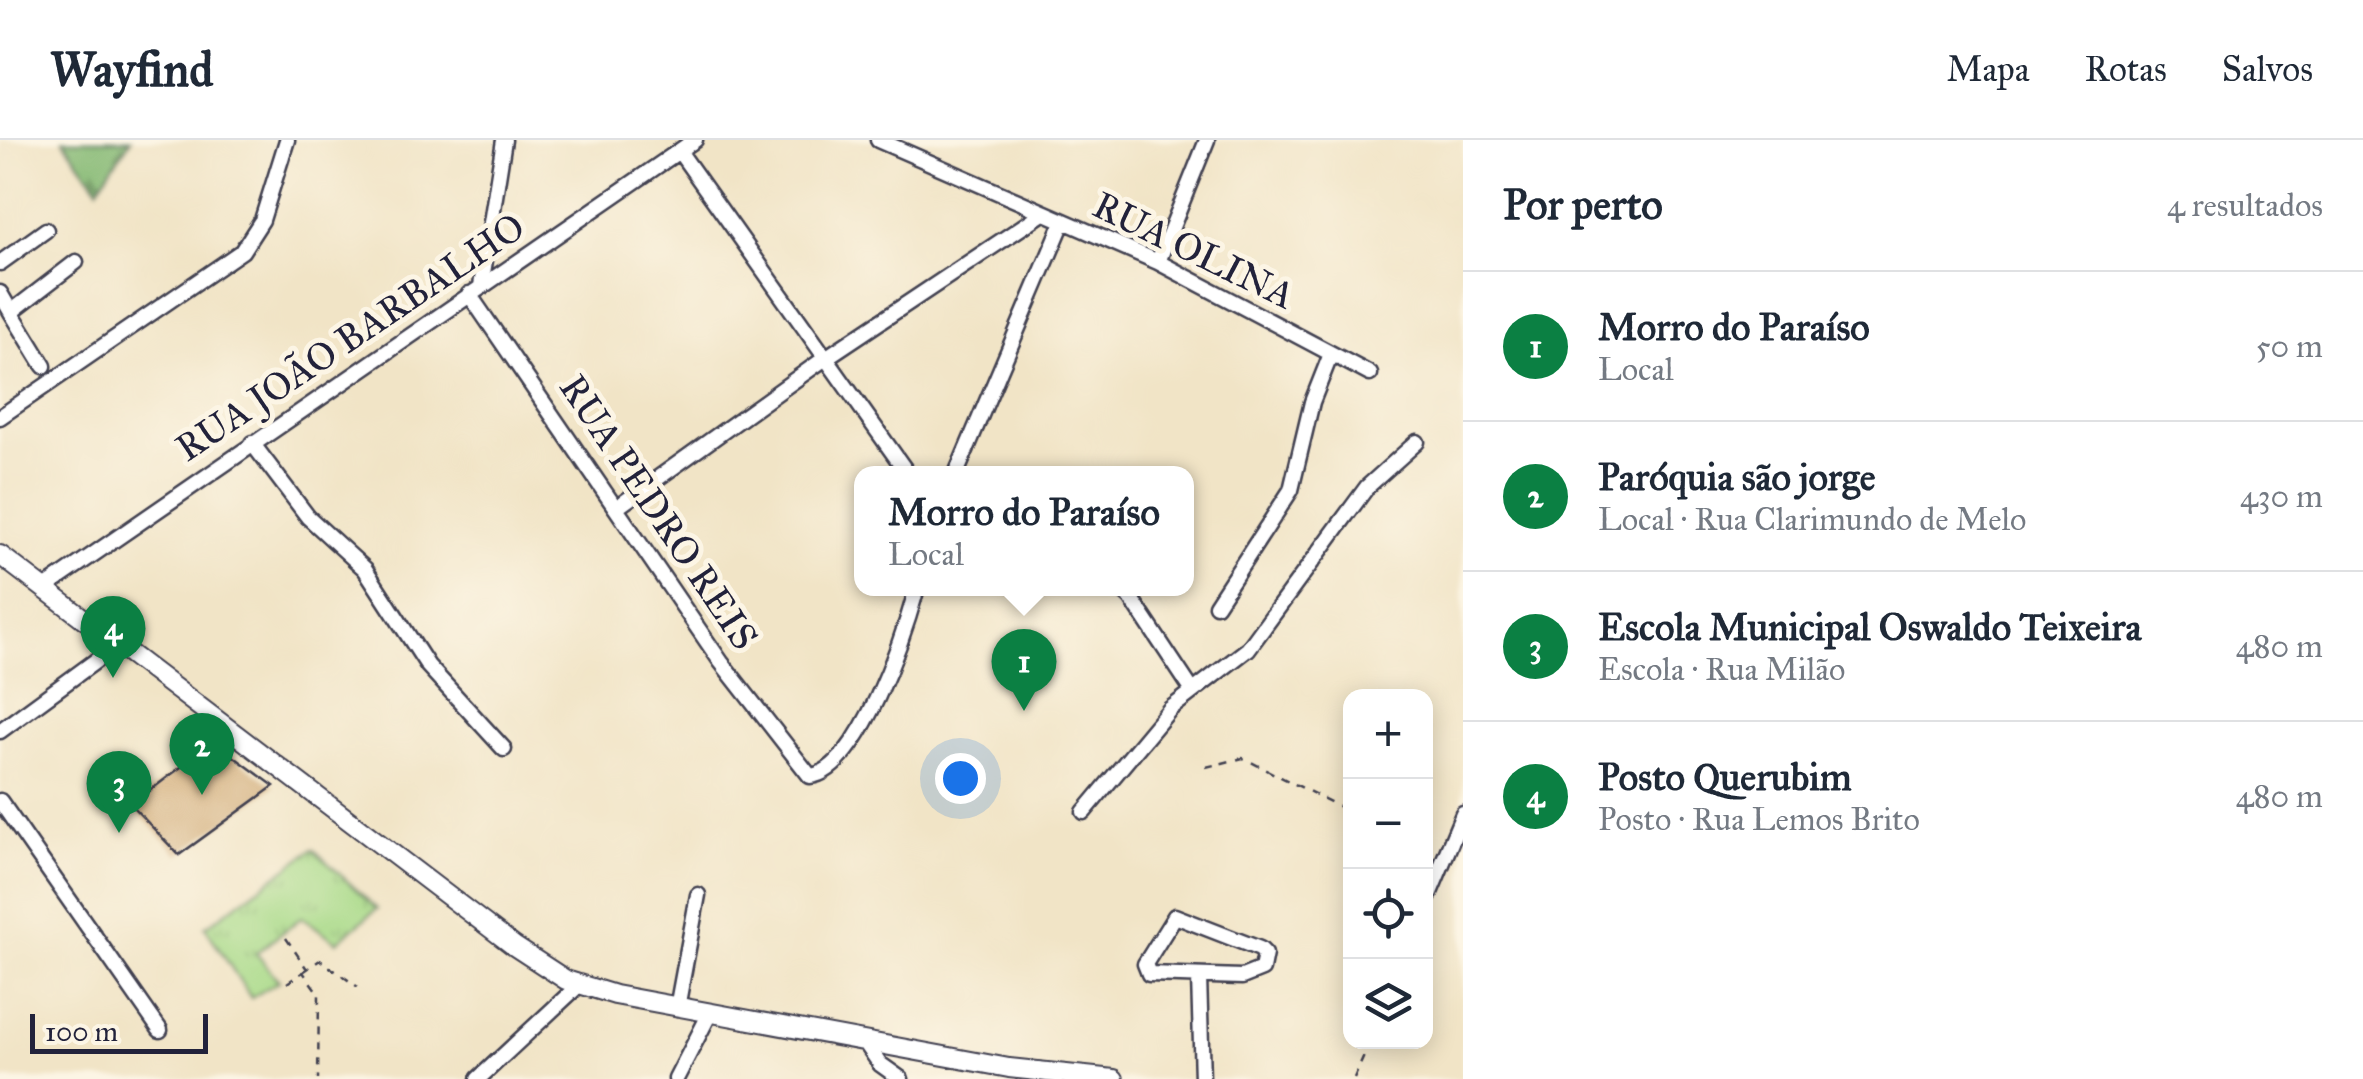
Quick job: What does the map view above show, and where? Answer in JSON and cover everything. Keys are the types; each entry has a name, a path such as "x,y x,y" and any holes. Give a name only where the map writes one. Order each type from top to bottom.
{"main road":[{"path":"0,555 514,946 579,986 677,1008 1009,1068 1114,1079"}],"street":[{"path":"0,417 242,251 262,220 287,140"},
{"path":"475,290 504,140"},
{"name":"RUA JOÃO BARBALHO","path":"43,589 695,140"},
{"name":"RUA OLINA","path":"878,140 1158,262 1370,374"},
{"path":"1158,262 1207,140"},
{"path":"679,151 902,466"},
{"path":"618,506 824,359 1043,212"},
{"path":"959,466 1063,222"},
{"path":"0,262 46,230"},
{"path":"11,312 76,262"},
{"name":"RUA PEDRO REIS","path":"475,290 721,662 798,765 816,777 857,735 887,678 914,596"},
{"path":"0,293 44,366"},
{"path":"1216,605 1291,490 1312,402 1331,354"},
{"path":"1084,812 1154,726 1192,690 1248,649 1366,487 1417,442"},
{"path":"252,443 308,516 365,568 428,666 504,748"},
{"path":"1129,596 1192,690"},
{"path":"0,731 116,646"},
{"path":"0,801 160,1030"},
{"path":"1433,885 1463,814"},
{"path":"677,1008 698,896"},
{"path":"1172,917 1183,917 1264,952 1262,969 1252,975 1200,978 1147,972 1146,961 1172,917"},
{"path":"1200,978 1202,1079"},
{"path":"478,1079 579,986"},
{"path":"676,1079 710,1013"},
{"path":"865,1042 880,1064 901,1079"}],"path":[{"path":"1206,767 1243,758 1343,808"},
{"path":"286,938 319,994 318,1079"},
{"path":"286,983 320,960 358,987"},
{"path":"1354,1079 1367,1049"}],"green space":[{"path":"63,140 131,140 98,188"},
{"path":"313,849 377,909 337,942 302,917 256,953 279,981 251,998 205,927"}],"building":[{"path":"214,742 274,786 179,855 131,805"}],"place":[{"name":"Posto Querubim","path":"113,678"},
{"name":"Morro do Paraíso","path":"1024,711"},
{"name":"Paróquia são jorge","path":"202,795"},
{"name":"Escola Municipal Oswaldo Teixeira","path":"119,833"}]}
